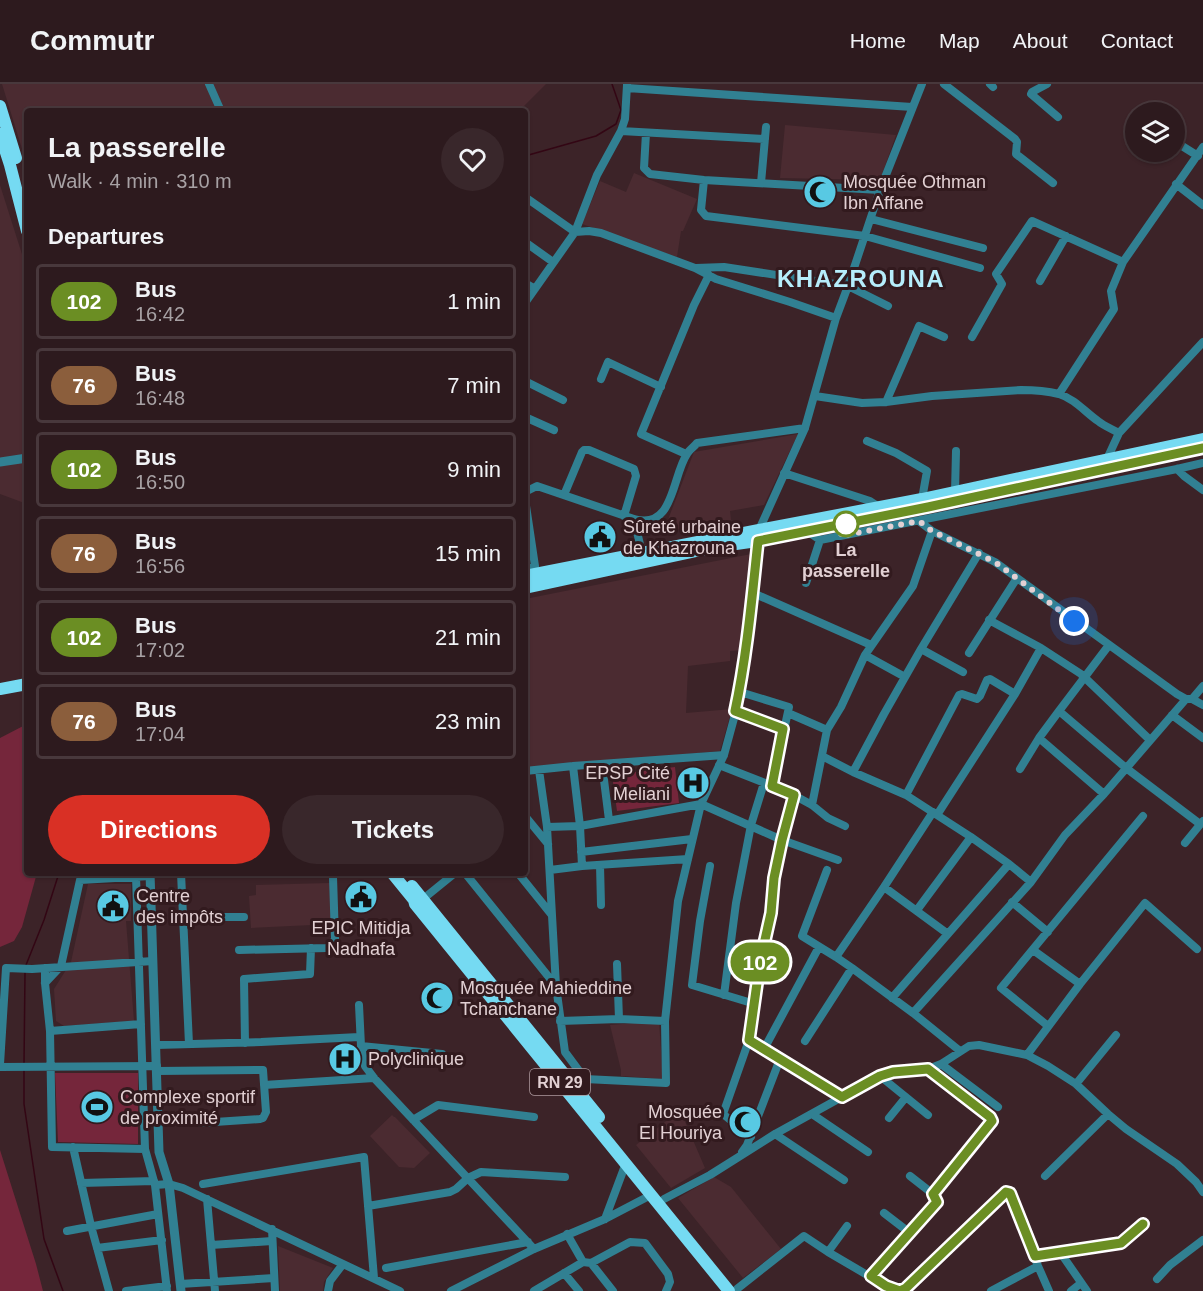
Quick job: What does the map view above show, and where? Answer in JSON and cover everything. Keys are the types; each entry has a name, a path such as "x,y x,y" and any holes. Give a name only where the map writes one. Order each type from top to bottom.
{"highway":[{"path":"0,106 24,186"},
{"path":"0,134 24,219"},
{"path":"528,587 715,547 879,507 1203,439"},
{"path":"528,575 642,553 758,535 807,531 1203,448"},
{"path":"0,689 24,685"},
{"path":"0,696 24,692"},
{"name":"RN 29","path":"394,876 415,904 664,1199 735,1290"},
{"name":"RN 29","path":"404,876 576,1094 651,1195 735,1290"}],"street":[{"path":"210,84 220,108"},
{"path":"585,1079 666,1083 665,1021 678,901 701,804 724,755 740,692 758,535 805,428 836,318 880,190 922,84"},
{"path":"944,84 1015,139 1016,154 1053,183"},
{"path":"1045,84 1031,94 1058,117"},
{"path":"528,299 575,232 597,175 625,119 627,86 912,107"},
{"path":"761,183 766,127"},
{"path":"621,130 765,139"},
{"path":"646,132 644,168 650,174 704,180 880,190"},
{"path":"1059,394 1114,309 1111,291 1123,262 1203,147"},
{"path":"1185,148 1198,156"},
{"path":"704,180 701,210 706,216 865,236 980,268"},
{"path":"1176,184 1203,205"},
{"path":"528,199 575,232 601,233 695,268 716,279 836,318"},
{"path":"871,219 983,248"},
{"path":"972,337 1002,284 996,274 1030,222 1034,221 1123,262"},
{"path":"1040,281 1066,236"},
{"path":"528,244 553,262"},
{"path":"695,268 724,267 848,286 888,306"},
{"path":"686,454 641,434 694,305 709,275"},
{"path":"528,285 535,289"},
{"path":"886,402 919,326 944,337"},
{"path":"1107,459 1119,433 1203,342"},
{"path":"601,379 608,362 661,387"},
{"path":"528,382 563,400"},
{"path":"815,396 862,403 1021,390 1059,394 1082,406 1098,421 1119,433"},
{"path":"528,418 554,430"},
{"path":"528,490 537,486 624,516 648,521 665,511 686,454 697,443 805,428"},
{"path":"867,441 896,453 927,471 922,499"},
{"path":"564,495 582,452 589,450 634,469 636,476 624,516"},
{"path":"955,492 956,451"},
{"path":"0,462 24,458"},
{"path":"807,531 820,540 1203,463"},
{"path":"1177,469 1203,490"},
{"path":"784,473 870,501 879,507"},
{"path":"528,519 535,566 528,568"},
{"path":"634,519 642,553"},
{"path":"919,521 954,543 995,562 1168,688 1203,705"},
{"path":"812,805 827,730 841,707 865,655 912,586 932,531"},
{"path":"806,582 820,540"},
{"path":"853,772 904,677 979,553"},
{"path":"969,653 1017,578"},
{"path":"753,593 871,645"},
{"path":"989,620 1041,648 1084,677 1150,740"},
{"path":"1020,769 1039,738 1109,645"},
{"path":"836,957 1015,694 1041,648"},
{"path":"921,649 963,672"},
{"path":"865,655 904,677"},
{"path":"906,795 959,695 965,694 977,699 987,680 990,679 1015,694"},
{"path":"913,1012 1031,882 1065,835 1104,794 1172,715 1203,686"},
{"path":"724,995 736,903 751,825 768,784 789,707 740,692"},
{"path":"735,711 783,729"},
{"path":"1059,711 1126,768 1201,822 1185,843"},
{"path":"788,713 827,730"},
{"path":"1172,715 1203,738"},
{"path":"1039,738 1104,794"},
{"path":"528,771 724,755"},
{"path":"822,756 906,795 971,837 1031,882"},
{"path":"602,764 609,820"},
{"path":"719,765 794,795 812,805 828,818 845,826"},
{"path":"573,766 582,866"},
{"path":"539,770 547,827 551,914 560,1021 565,1052 585,1079"},
{"path":"751,1137 723,1114 749,1040 760,962 771,913 774,878 794,795"},
{"path":"547,827 580,825 701,804 782,840 838,860"},
{"path":"1048,1026 1001,988 1143,816"},
{"path":"528,820 548,844"},
{"path":"917,910 971,837"},
{"path":"581,852 693,839"},
{"path":"550,870 688,859"},
{"path":"892,998 1009,864"},
{"path":"600,865 601,905"},
{"path":"710,866 692,985 755,1004"},
{"path":"827,870 802,936 836,957 913,1012 960,1051"},
{"path":"45,983 61,966 80,880 136,876 145,1149 155,1183 167,1289 126,1291"},
{"path":"150,876 159,1152 169,1184 181,1288 214,1287 274,1278"},
{"path":"182,876 189,1044"},
{"path":"239,950 327,948 335,939 332,876"},
{"path":"423,899 451,876"},
{"path":"467,876 556,986"},
{"path":"520,876 551,914"},
{"path":"884,887 948,934"},
{"path":"1012,902 1048,932"},
{"path":"1027,1055 1145,903 1197,949"},
{"path":"183,917 244,917"},
{"path":"764,1049 819,947"},
{"path":"245,1043 244,979 310,974 310,948"},
{"path":"1033,950 1080,984"},
{"path":"153,962 27,969 6,968 0,1065 263,1070 266,1112 263,1118 200,1123"},
{"path":"616,964 619,1019"},
{"path":"45,968 50,1030 52,1147 145,1149"},
{"path":"805,1041 852,968"},
{"path":"359,1005 359,1037 365,1066 534,1249"},
{"path":"560,1021 619,1019 665,1021"},
{"path":"50,1030 141,1024"},
{"path":"1077,1084 1116,1035"},
{"path":"156,1046 359,1037"},
{"path":"749,1040 842,1097"},
{"path":"664,1199 710,1175 775,1134 880,1076 893,1072 928,1069 941,1064 969,1046 979,1045 1027,1055 1077,1084 1126,1129 1178,1164 1203,1192"},
{"path":"360,1046 442,1054"},
{"path":"739,1157 751,1137 780,1059"},
{"path":"941,1064 998,1107"},
{"path":"928,1069 990,1117 992,1121 933,1194"},
{"path":"880,1076 928,1114"},
{"path":"264,1085 374,1078"},
{"path":"576,1094 585,1079"},
{"path":"889,1118 906,1097"},
{"path":"413,1120 438,1105 534,1117"},
{"path":"812,1114 868,1152"},
{"path":"1045,1176 1108,1114"},
{"path":"775,1134 844,1180"},
{"path":"73,1147 109,1291"},
{"path":"203,1184 364,1157 374,1278"},
{"path":"605,1219 626,1163"},
{"path":"368,1206 450,1192 468,1178 481,1172 565,1177"},
{"path":"871,1276 937,1202 933,1194 910,1176"},
{"path":"81,1183 155,1183 183,1188 400,1291"},
{"path":"735,1290 804,1236 871,1276 884,1288 900,1291 906,1288 1006,1192 1010,1193 1049,1291"},
{"path":"452,1291 534,1249 605,1219 651,1195"},
{"path":"207,1199 214,1287"},
{"path":"884,1213 910,1233"},
{"path":"67,1231 158,1214"},
{"path":"1035,1256 1121,1243 1143,1224"},
{"path":"828,1252 847,1226"},
{"path":"272,1229 275,1291"},
{"path":"567,1234 587,1262 614,1291"},
{"path":"97,1248 162,1240"},
{"path":"1156,1279 1170,1265 1203,1240"},
{"path":"211,1245 272,1241"},
{"path":"386,1268 528,1242"},
{"path":"534,1291 564,1273 630,1242 645,1243 668,1274 670,1282 666,1291"},
{"path":"1060,1252 1087,1291"},
{"path":"328,1291 330,1281 343,1264"},
{"path":"991,1291 1038,1266"},
{"path":"564,1273 579,1291"},
{"path":"1071,1291 1081,1282"}],"shaded area":[{"path":"2,84 546,84 522,108 24,108 24,155"},
{"path":"785,125 896,135 880,180 780,178"},
{"path":"634,173 697,199 681,231 677,257 582,224 600,181 626,192"},
{"path":"0,185 24,261 24,503 0,494"},
{"path":"798,434 764,505 730,511 731,520 665,531 694,452"},
{"path":"751,554 746,587 750,590 744,650 730,651 730,661 688,666 686,713 732,709 720,751 528,769 528,598"},
{"path":"24,726 24,876 36,876 22,927 14,941 0,947 0,738"},
{"path":"675,767 679,803 617,811 612,775"},
{"path":"330,883 333,924 251,928 249,896 256,895 256,885"},
{"path":"88,884 131,884 131,921 126,921 134,1021 64,1026 56,1021 54,989 71,962"},
{"path":"659,1021 663,1079 621,1076 610,1025"},
{"name":"Polyclinique","path":"358,1046 359,1072 333,1073 332,1047"},
{"name":"Complexe sportif de proximité","path":"55,1073 138,1073 138,1144 58,1142"},
{"path":"680,1110 705,1168 671,1188 636,1145"},
{"path":"392,1115 430,1153 414,1168 399,1167 370,1136"},
{"path":"0,1150 36,1264 43,1291 0,1291"},
{"path":"714,1177 731,1187 781,1249 743,1278 678,1198"},
{"path":"278,1246 333,1268 324,1282 323,1291 280,1291"}],"waterway":[{"path":"528,155 596,136 616,124 621,110 612,84"},
{"path":"26,965 58,876"},
{"path":"24,1064 25,973"},
{"path":"24,1069 24,1104 44,1239 63,1291"}],"bus line":[{"name":"102","path":"1143,1224 1121,1243 1035,1256 1010,1193 1006,1192 906,1288 900,1291 886,1286 871,1276 937,1202 933,1194 992,1121 990,1117 928,1069 893,1072 880,1076 842,1097 749,1040 760,962 771,913 774,878 794,795 772,786 783,729 735,711 740,692 758,541 1203,448"}],"place":[{"name":"Mosquée Othman Ibn Affane","path":"820,192"},
{"name":"La passerelle","path":"846,524"},
{"name":"Sûreté urbaine de Khazrouna","path":"600,537"},
{"name":"EPSP Cité Meliani","path":"693,783"},
{"name":"EPIC Mitidja Nadhafa","path":"361,897"},
{"name":"Centre des impôts","path":"113,906"},
{"name":"Mosquée Mahieddine Tchanchane","path":"437,998"},
{"name":"Polyclinique","path":"345,1059"},
{"name":"Complexe sportif de proximité","path":"97,1107"},
{"name":"Mosquée El Houriya","path":"745,1122"}],"district":[{"name":"KHAZROUNA","path":"861,279"}],"route":[{"path":"846,524 840,536 919,521 954,543 995,562 1074,621"}]}
